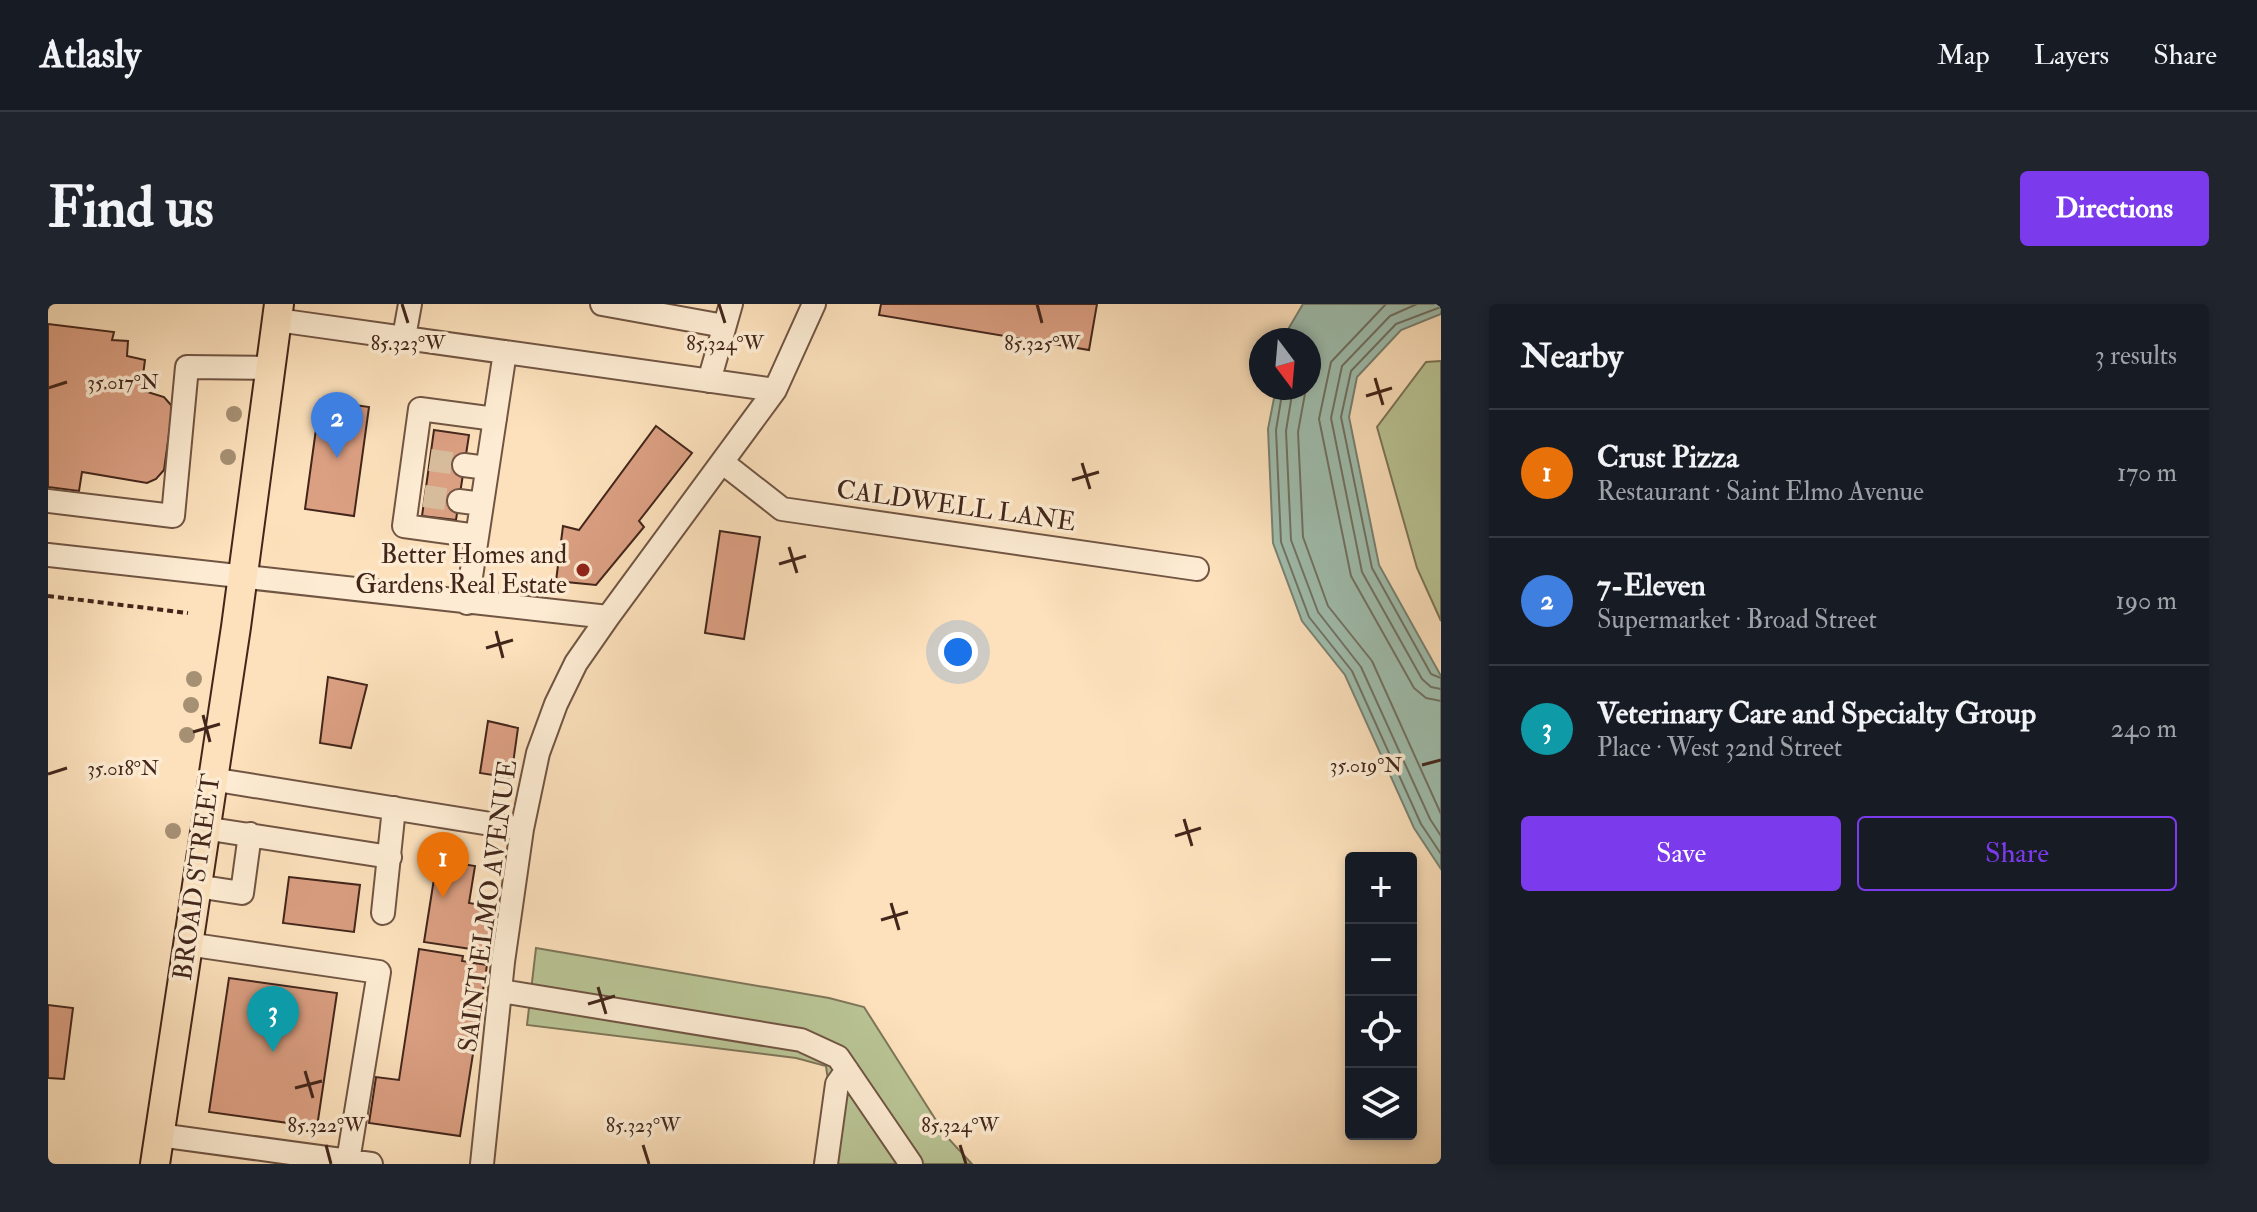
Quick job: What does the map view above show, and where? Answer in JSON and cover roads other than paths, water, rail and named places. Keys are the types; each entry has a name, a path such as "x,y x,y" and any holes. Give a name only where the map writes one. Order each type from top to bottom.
{"main road":[{"name":"BROAD STREET","path":"155,1164 236,627 278,312"}],"street":[{"path":"404,337 410,304"},
{"path":"602,304 728,315 709,381"},
{"name":"SAINT ELMO AVENUE","path":"482,1164 503,962 522,829 538,753 556,704 576,663 608,617 775,390 814,304"},
{"path":"278,312 404,337 775,390"},
{"path":"467,603 505,352"},
{"path":"48,501 173,516 187,367 270,368"},
{"path":"477,536 404,526 416,495 422,459 420,409 495,419"},
{"name":"CALDWELL LANE","path":"722,462 782,509 1197,569"},
{"path":"464,465 487,468"},
{"path":"459,501 482,504"},
{"path":"48,555 608,617"},
{"path":"211,779 522,829"},
{"path":"383,913 394,808"},
{"path":"204,828 390,857"},
{"path":"196,886 242,893 250,834"},
{"path":"187,944 379,972 348,1161"},
{"path":"501,991 801,1040 838,1057 911,1164"},
{"path":"826,1164 837,1084 847,1070"},
{"path":"159,1135 371,1164"}],"water":[{"path":"1303,304 1441,304 1441,314 1401,330 1357,377 1349,417 1379,565 1441,676 1441,869 1414,828 1345,675 1302,621 1273,543 1268,429 1274,400 1321,400 1321,328 1289,328"}],"tunnel":[{"path":"430,460 464,465"},
{"path":"424,496 459,501"}],"place":[{"name":"7-Eleven","path":"337,458"},
{"name":"Better Homes and Gardens Real Estate","path":"583,570"},
{"name":"Crust Pizza","path":"443,898"},
{"name":"Veterinary Care and Specialty Group","path":"273,1052"}]}
